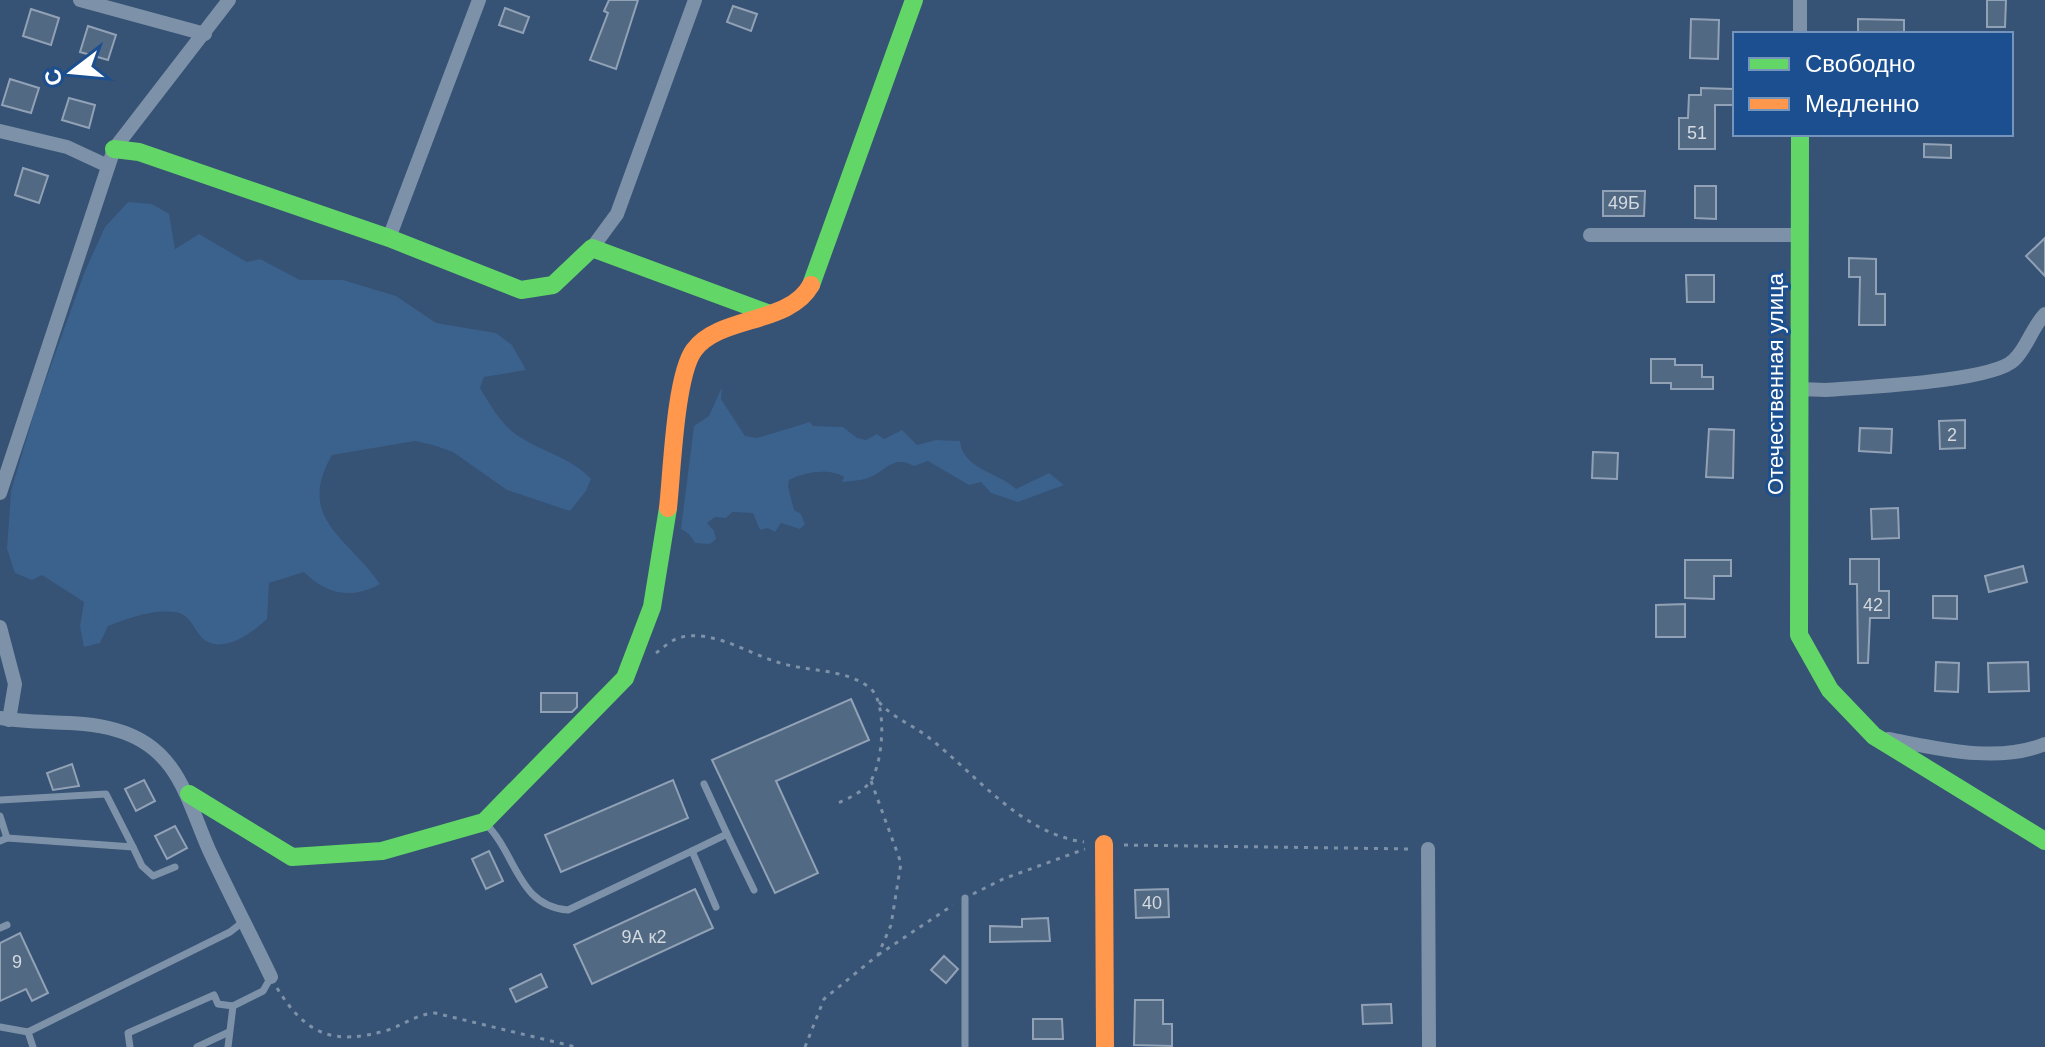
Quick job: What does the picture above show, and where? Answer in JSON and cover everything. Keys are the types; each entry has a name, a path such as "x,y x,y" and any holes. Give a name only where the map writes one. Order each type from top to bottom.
{"street":[{"path":"80,0 205,34"},
{"path":"0,493 111,157 229,0"},
{"path":"389,238 479,0"},
{"path":"0,131 111,157 139,152 389,238 521,290 542,292 559,282 592,248 617,214 695,0"},
{"path":"189,794 292,857 382,851 484,822 625,678 652,607 663,556 682,384 694,350 710,337 801,301 810,287 914,0"},
{"path":"1800,0 1800,32"},
{"name":"Отечественная улица","path":"1800,136 1799,635 1829,690 1854,720 1874,736"},
{"path":"1590,235 1800,235"},
{"path":"592,248 770,314"},
{"path":"1799,389 1839,389 1990,373 2016,359 2028,334 2045,314"},
{"path":"0,627 15,684 5,719 95,725 136,737 162,757 189,794 208,848 271,977"},
{"path":"1874,736 1981,753 2021,751 2045,744"},
{"path":"1874,736 2045,841"},
{"path":"1104,844 1105,1047"},
{"path":"1428,849 1429,1047"}],"lane":[{"path":"704,784 754,890"},
{"path":"0,800 106,794 142,866 153,876 175,867"},
{"path":"0,816 3,840 133,847"},
{"path":"484,822 499,836 534,898 550,909 568,910 727,834"},
{"path":"692,851 716,907"},
{"path":"965,898 965,1047"},
{"path":"0,1027 28,1032 230,932 244,921"},
{"path":"130,1047 128,1033 214,995 218,1004 233,1006 263,991 271,977"},
{"path":"228,1047 233,1006"},
{"path":"28,1032 33,1047"},
{"path":"197,1047 229,1032"}],"path":[{"path":"655,654 683,637 703,638 737,646 776,662 855,681 872,690 878,702 883,728 871,781 901,863 891,925 878,955"},
{"path":"878,702 891,716 929,738 1001,802 1063,839 1104,844 1428,849"},
{"path":"838,803 871,781"},
{"path":"805,1047 824,999 878,955 965,898 1003,879 1104,844"},
{"path":"271,977 289,1007 307,1027 325,1035 387,1030 422,1014 435,1013 576,1047"}],"water":[{"path":"128,202 152,204 169,214 175,249 199,234 247,262 260,259 300,280 343,280 396,296 436,323 496,333 512,345 526,370 484,377 480,388 497,415 514,433 575,465 591,479 586,491 570,511 507,490 453,452 415,441 332,455 322,477 320,496 323,512 341,540 380,584 359,592 339,592 321,585 304,572 269,583 267,619 247,635 230,643 206,641 185,616 167,611 141,615 108,626 100,643 84,647 80,626 84,602 42,575 32,580 15,573 7,549 11,491 36,407 85,271 105,227"},
{"path":"722,387 721,399 745,436 757,438 810,422 813,426 843,427 857,438 866,440 877,434 884,439 902,430 917,445 936,440 960,441 963,451 975,464 1016,489 1049,473 1064,485 1018,502 991,493 981,482 969,485 928,461 914,466 895,463 855,481 842,482 844,477 838,474 810,473 789,480 794,510 801,514 805,524 800,529 781,523 775,532 768,528 760,530 753,513 732,512 726,518 715,517 707,523 716,539 710,544 695,543 681,529 694,426 709,416"}],"building":[{"path":"609,0 638,0 616,69 590,60 608,13 604,11"},
{"path":"1987,0 2006,0 2005,27 1987,27"},
{"path":"733,6 757,14 751,31 727,22"},
{"path":"505,8 529,17 523,33 499,25"},
{"path":"31,9 59,18 51,45 23,36"},
{"path":"1691,19 1719,20 1718,59 1690,58"},
{"path":"1858,19 1904,20 1904,32 1858,32"},
{"path":"88,26 116,35 108,60 80,52"},
{"path":"10,79 39,88 31,113 2,105"},
{"path":"1701,88 1733,89 1733,105 1715,105 1715,149 1679,149 1679,118 1688,118 1689,95 1701,95"},
{"path":"69,98 95,105 89,128 62,120"},
{"path":"1924,144 1951,145 1951,158 1924,157"},
{"path":"23,168 48,176 39,203 15,195"},
{"path":"1695,186 1716,186 1716,219 1695,218"},
{"path":"1603,191 1645,191 1644,216 1603,216"},
{"path":"2045,238 2045,276 2026,256"},
{"path":"1849,258 1876,259 1876,294 1885,294 1885,325 1859,325 1860,277 1849,277"},
{"path":"1686,275 1714,275 1714,302 1687,302"},
{"path":"1651,359 1675,359 1675,365 1702,365 1702,377 1713,377 1713,389 1671,389 1671,383 1651,383"},
{"path":"1965,420 1965,448 1940,449 1939,421"},
{"path":"1860,428 1892,429 1891,453 1859,451"},
{"path":"1709,429 1734,430 1733,478 1706,477"},
{"path":"1593,452 1618,453 1617,479 1592,478"},
{"path":"1898,508 1899,538 1872,539 1871,509"},
{"path":"1850,559 1879,559 1879,591 1889,591 1889,618 1870,618 1868,663 1858,663 1857,584 1850,584"},
{"path":"1685,560 1731,560 1731,576 1714,576 1714,599 1685,598"},
{"path":"2023,566 2027,582 1989,592 1985,576"},
{"path":"1933,596 1957,596 1957,619 1933,618"},
{"path":"1685,604 1685,637 1656,637 1656,605"},
{"path":"1936,662 1959,663 1958,692 1935,691"},
{"path":"2028,662 2029,691 1989,692 1988,663"},
{"path":"541,693 577,693 577,707 572,712 541,712"},
{"path":"851,699 869,740 776,781 818,873 775,893 712,760"},
{"path":"72,764 79,786 53,790 47,773"},
{"path":"144,780 155,801 136,811 125,789"},
{"path":"673,780 688,818 561,872 545,835"},
{"path":"175,826 187,848 167,859 155,836"},
{"path":"489,851 503,881 486,889 472,859"},
{"path":"695,889 713,928 592,984 574,945"},
{"path":"1168,889 1169,917 1136,918 1135,890"},
{"path":"1048,918 1050,941 990,942 990,926 1022,927 1022,919"},
{"path":"20,933 48,993 32,1001 26,989 0,1001 0,943"},
{"path":"944,956 958,969 946,983 931,970"},
{"path":"541,974 547,987 516,1002 510,989"},
{"path":"1135,1000 1163,1000 1163,1024 1172,1024 1172,1046 1134,1045"},
{"path":"1391,1004 1392,1023 1363,1024 1362,1005"},
{"path":"1033,1019 1062,1019 1063,1039 1033,1039"}],"traffic: fast":[{"path":"811,285 914,0"},
{"path":"1800,136 1799,635 1830,690 1874,736 2045,841"},
{"path":"114,149 139,152 389,238 521,290 553,285 592,248 770,314"},
{"path":"189,794 292,857 382,851 484,822 625,678 652,607 668,508"}],"traffic: slow":[{"path":"668,508 678,402 694,350 720,331 787,307 801,298 811,285"},
{"path":"1104,844 1105,1047"}]}
